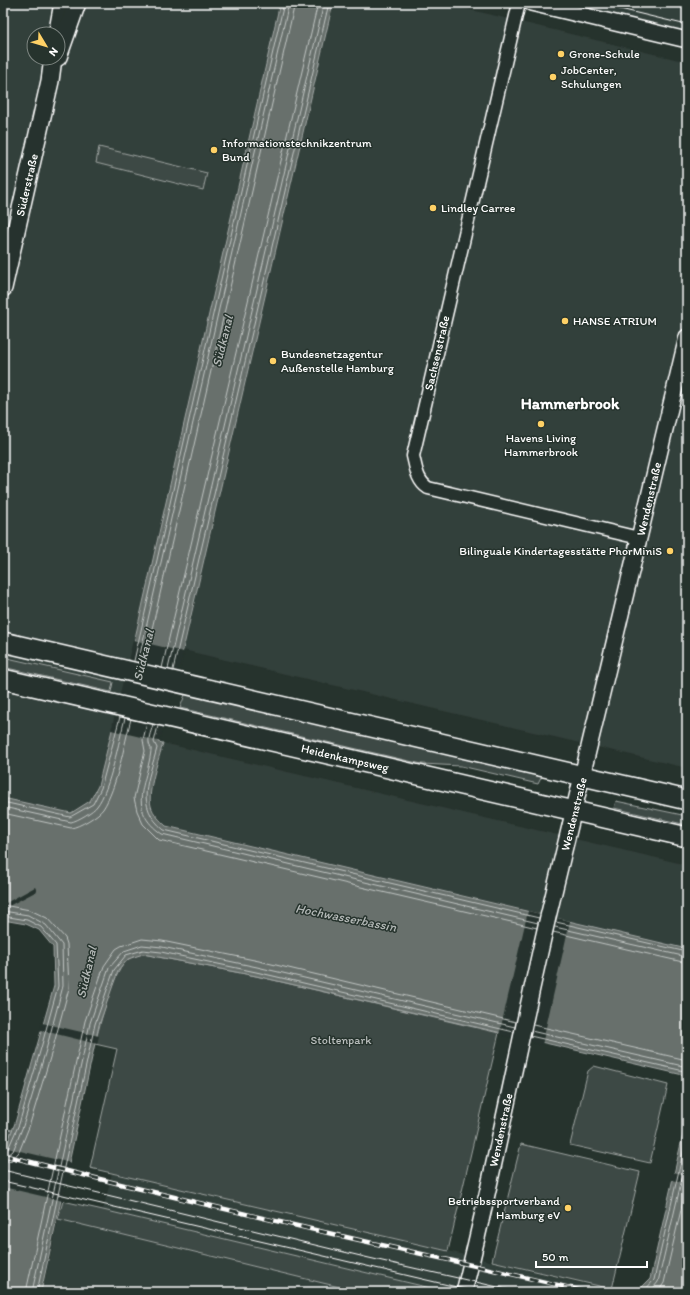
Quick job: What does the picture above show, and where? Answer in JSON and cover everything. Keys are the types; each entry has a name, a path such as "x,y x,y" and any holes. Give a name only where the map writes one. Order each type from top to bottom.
{"main road":[{"path":"59,26 63,3"},
{"name":"Süderstraße","path":"66,35 77,3"},
{"name":"Süderstraße","path":"3,288 50,81 52,66"},
{"name":"Süderstraße","path":"50,81 55,66"},
{"path":"3,642 687,800"},
{"name":"Heidenkampsweg","path":"3,679 687,837"}],"street":[{"name":"Sachsenstraße","path":"519,3 413,456 418,476 423,485 428,488 639,538"},
{"path":"530,3 687,40"},
{"name":"Wendenstraße","path":"464,1292 506,1113 519,1045 549,916 687,337"}],"shaded area":[{"path":"3,3 280,3 112,733 98,786 90,801 71,813 3,798"},
{"path":"333,3 442,3 687,62 687,768 183,650"},
{"path":"564,3 687,3 687,32"},
{"path":"163,743 687,865 687,949 166,826 156,817 151,807 149,796"},
{"path":"112,1173 617,1292 446,1292 103,1210"},
{"path":"58,1219 360,1292 42,1292"}],"green space":[{"path":"99,147 207,173 203,190 96,163"},
{"path":"3,657 113,682 111,692 3,667"},
{"path":"186,692 542,776 538,784 461,766 422,764 180,708"},
{"path":"616,801 687,816 687,825 614,808"},
{"name":"Stoltenpark","path":"143,954 256,976 499,1033 448,1251 90,1168 117,1049 95,1044 108,998 118,973 123,964 129,959"},
{"path":"594,1066 668,1085 650,1163 570,1145 588,1071"},
{"path":"3,1128 12,1130 4,1148 3,1147"},
{"name":"Betriebssportverband Hamburg eV","path":"521,1144 640,1172 612,1289 492,1261"},
{"path":"63,1201 439,1290 438,1292 360,1292 58,1219"}],"water":[{"path":"280,3 333,3 183,650 158,742 163,743 152,784 150,800 153,812 166,826 687,949 687,1078 683,1075 256,976 143,954 128,959 118,971 99,1025 41,1292 3,1292 3,1154 15,1123 54,986 53,947 39,930 26,924 3,920 3,798 71,813 90,801 98,786 135,638"},
{"path":"687,1117 687,1292 637,1292 650,1279"}],"pier":[{"path":"133,640 184,652 160,741 162,742 111,730"},
{"path":"35,887 37,891 3,909 3,902 4,904"},
{"path":"528,911 570,921 542,1045 499,1035"},
{"path":"42,1023 99,1036 97,1044 40,1030"},
{"path":"3,1147 71,1163 63,1201 3,1187"},
{"path":"672,1172 687,1175 687,1183 671,1180"}],"tram line":[{"path":"595,3 687,25"},
{"path":"3,1170 369,1258 520,1292"},
{"path":"3,1181 478,1292"}],"railway":[{"path":"3,1155 227,1210 587,1292"}],"place":[{"name":"Grone-Schule","path":"561,54"},
{"name":"JobCenter, Schulungen","path":"553,77"},
{"name":"Informationstechnikzentrum Bund","path":"214,150"},
{"name":"Lindley Carree","path":"433,208"},
{"name":"HANSE ATRIUM","path":"565,321"},
{"name":"Bundesnetzagentur Außenstelle Hamburg","path":"273,361"},
{"name":"Havens Living Hammerbrook","path":"541,424"},
{"name":"Bilinguale Kindertagesstätte PhorMiniS","path":"670,551"},
{"name":"Betriebssportverband Hamburg eV","path":"568,1208"}],"district":[{"name":"Hammerbrook","path":"570,403"}],"water label":[{"name":"Südkanal","path":"222,341"},
{"name":"Südkanal","path":"143,655"},
{"name":"Hochwasserbassin","path":"346,917"},
{"name":"Südkanal","path":"86,972"}]}
